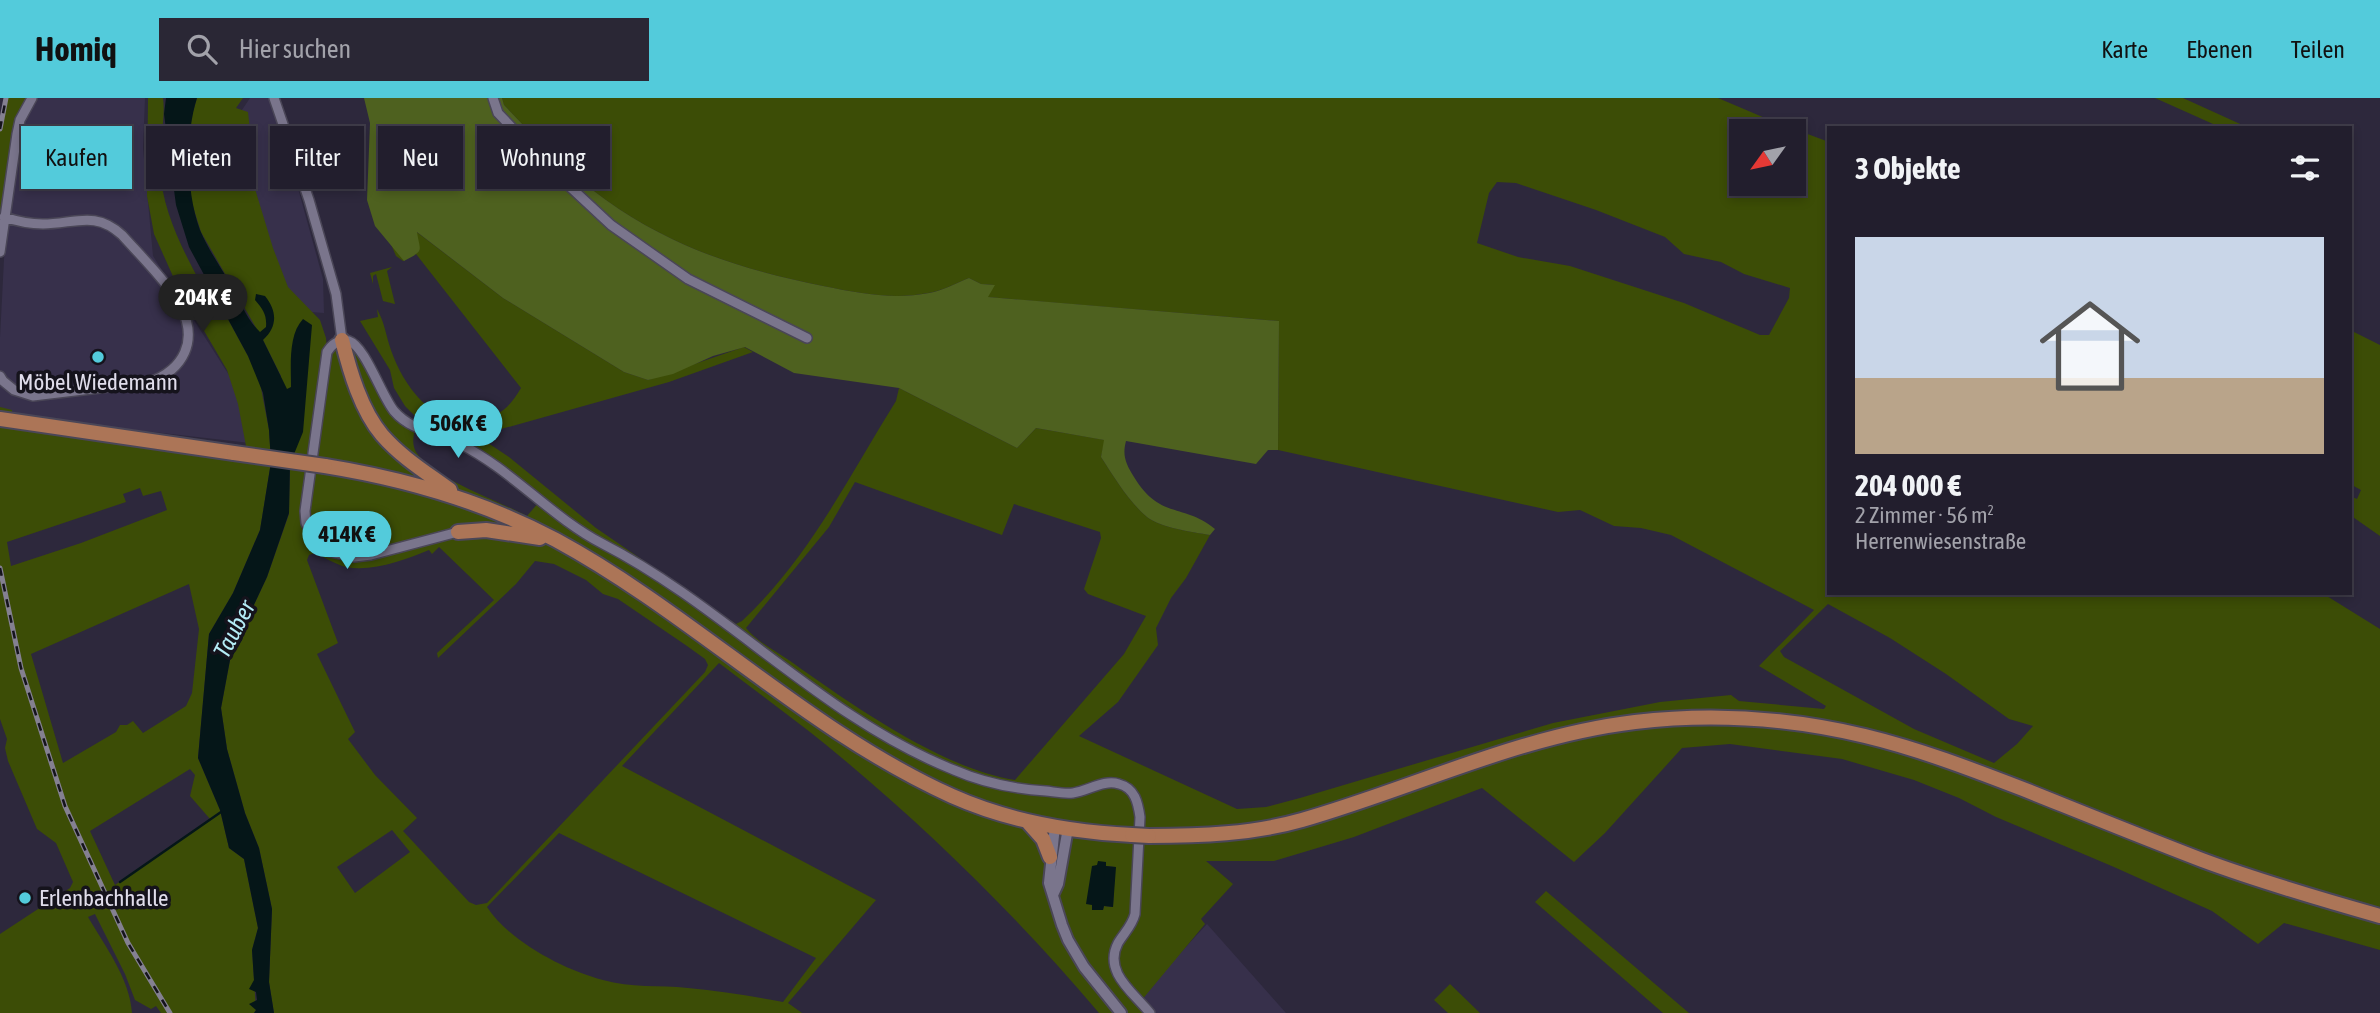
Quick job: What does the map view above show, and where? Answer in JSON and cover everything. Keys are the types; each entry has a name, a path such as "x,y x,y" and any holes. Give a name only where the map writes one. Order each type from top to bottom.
{"main road":[{"path":"342,340 350,371 369,415 381,434 409,461 460,497"},
{"path":"6,420 325,466 393,479 460,497 556,540 627,583 882,760 954,796 1026,820 1061,827 1149,836 1253,830 1300,820 1507,750 1596,728 1682,719 1780,721 1825,728 1905,747 1983,774 2204,860 2308,896 2380,916"},
{"path":"458,532 486,530 556,540"},
{"path":"1026,820 1043,839 1050,857"}],"street":[{"path":"0,253 20,120 33,98"},
{"path":"274,98 291,144 336,294 342,340"},
{"path":"493,98 498,113 553,171 611,225 688,279 807,338"},
{"path":"0,376 14,390 33,396 150,382 167,375 178,363 189,338 181,305 113,226 87,219 44,224 18,222 4,217"},
{"path":"458,532 354,558 330,552 310,534 305,511 307,486 327,352 331,345 342,340 352,342 356,346 374,373 387,400 405,420 463,445 502,471 576,528 655,574 832,702 908,750 963,774 1017,789 1072,793 1107,783 1118,783 1130,789 1138,802 1140,817 1135,915 1118,944 1113,957 1114,969 1150,1013"},
{"path":"1061,827 1050,857 1049,883 1062,925 1075,954 1121,1013"},
{"path":"1053,895 1058,884 1061,827"}],"shaded area":[{"path":"38,98 145,98 143,148 153,256 236,386 250,443 56,421 0,409 5,240 21,140 21,189 132,189 132,126 23,126"},
{"path":"250,98 269,98 272,103 280,126 270,126 270,189 298,189 323,279 324,313 311,312 289,294 253,200 251,189 256,189 256,126 240,126 238,116"},
{"path":"1207,924 1286,1013 1153,1013 1140,997"}],"green space":[{"path":"6,98 32,98 25,108 21,126 0,252 0,129"},
{"path":"148,98 163,98 163,126 148,126"},
{"path":"197,98 243,98 236,108 248,112 250,126 190,126"},
{"path":"364,98 502,98 504,105 524,126 477,126 477,189 591,189 631,217 683,244 737,264 793,280 862,293 902,296 934,292 969,278 981,284 995,285 988,297 1279,321 1278,450 1268,450 1256,464 1126,441 1124,451 1127,464 1144,491 1163,505 1204,521 1215,529 1210,535 1169,527 1153,521 1140,511 1101,457 1104,440 1036,428 1017,448 899,388 794,373 745,347 713,356 673,374 648,380 624,372 503,298 417,232 419,250 404,261 375,226 367,200 370,123"},
{"path":"502,98 1718,98 1768,119 1729,119 1729,196 1806,196 1806,133 1827,141 1827,595 2325,595 2380,629 2380,950 2284,923 2258,944 2212,911 1914,780 1842,759 1730,744 1682,748 1605,833 1574,862 1482,788 1354,837 1274,861 1206,861 1233,884 1201,919 1205,924 1141,1001 1150,1013 1099,1013 1003,907 898,806 825,744 719,663 622,766 876,900 788,1003 802,1013 274,1013 269,982 272,909 259,848 245,813 227,749 221,708 230,660 242,640 289,514 290,464 278,381 281,376 201,232 191,200 191,189 255,189 288,287 320,320 327,350 352,342 387,400 415,430 414,447 424,462 451,480 527,516 539,502 463,445 424,430 444,430 414,415 405,406 394,388 390,370 360,321 378,317 377,309 394,358 409,386 431,409 445,417 459,421 498,414 508,406 521,388 416,254 403,261 396,256 371,197 503,298 624,372 648,380 744,347 753,352 669,382 480,435 596,528 736,624 766,597 808,544 896,401 899,388 1017,448 1036,428 1105,440 1101,457 1140,511 1153,521 1169,527 1210,535 1156,628 1158,645 1118,702 1079,736 1237,809 1266,807 1553,723 1660,702 1731,695 1739,701 1824,709 1826,706 1759,666 1814,610 1671,535 1641,528 1614,526 1580,510 1558,512 1278,450 1279,321 987,297 994,285 981,284 969,278 933,292 889,296 836,289 765,273 683,244 631,217 591,189 610,189 610,126 524,126 504,105","holes":["1497,182 1516,183 1665,237 1684,254 1721,262 1744,274 1790,288 1789,298 1769,335 1760,335 1684,303 1570,266 1518,257 1477,243 1489,193","855,482 1002,535 1014,504 1100,532 1101,538 1084,589 1088,594 1146,616 1124,654 1015,780 987,774 958,763 899,733 768,647 746,628 829,527","439,547 494,600 437,653 438,658 516,584 535,561 554,564 586,580 603,594 618,599 705,659 708,665 705,672 487,903 476,905 469,902 403,831 417,818 375,775 348,739 355,732 317,654 338,643 307,560 309,555 315,553 346,567 367,568 399,561 429,550 432,554","1828,604 1890,638 2009,719 2033,726 1994,763 1914,729 1784,657 1780,651","1027,820 1068,829 1053,894 1043,839","392,830 410,852 355,893 337,867","559,833 816,958 783,1002 677,987 614,983 572,969 539,952 509,931 487,907","1106,862 1106,866 1115,867 1113,907 1104,906 1103,910 1092,910"]},
{"path":"2155,98 2183,98 2245,126 2218,126"},
{"path":"147,189 163,189 173,225 199,280 218,314 224,312 260,383 269,430 271,462 260,530 233,593 209,634 198,758 220,810 229,848 244,859 258,928 252,950 256,1010 254,1013 161,1013 156,1006 151,1009 135,1000 95,914 88,917 122,975 132,1013 0,1013 0,934 70,888 73,882 56,843 37,829 8,761 5,748 7,739 0,719 0,407 12,410 12,420 234,453 247,462 238,404 227,370 176,283 154,234","holes":["140,488 143,496 161,491 167,510 11,566 7,542 126,502 123,494","189,584 199,629 192,693 186,706 143,733 133,721 120,725 116,732 63,763 31,654","190,769 195,775 190,796 210,819 115,885 90,831"]},
{"path":"392,267 387,271 395,304 383,301 376,274 373,276 373,284 370,273"},
{"path":"2352,331 2380,345 2380,536 2352,516 2352,497 2357,499 2361,490 2352,485"},
{"path":"1546,891 1689,1013 1663,1013 1535,902"},
{"path":"1450,984 1480,1013 1448,1013 1434,1000"}],"water":[{"path":"166,98 197,98 191,126 166,126"},
{"name":"Tauber","path":"174,189 191,189 200,230 248,316 260,332 266,327 266,319 255,300 256,294 265,296 269,302 274,318 268,335 263,340 287,389 291,387 291,351 295,333 303,319 312,325 303,432 290,464 289,513 242,640 230,660 221,708 227,749 245,813 259,848 272,909 269,982 274,1013 254,1013 256,1010 249,1004 257,1000 256,992 249,989 254,980 252,950 258,928 244,859 229,848 220,810 198,758 209,634 233,593 260,530 271,462 269,430 263,393 248,356 189,247"},
{"path":"1098,861 1106,862 1106,866 1116,867 1113,907 1104,906 1103,910 1092,910 1092,905 1086,904 1092,866 1097,865"}],"waterway":[{"path":"120,882 221,812"}],"railway":[{"path":"0,129 6,98"},
{"path":"0,568 21,668 65,806 128,943 170,1013"}],"place":[{"name":"Möbel Wiedemann","path":"98,357"},
{"name":"Erlenbachhalle","path":"25,898"}]}
